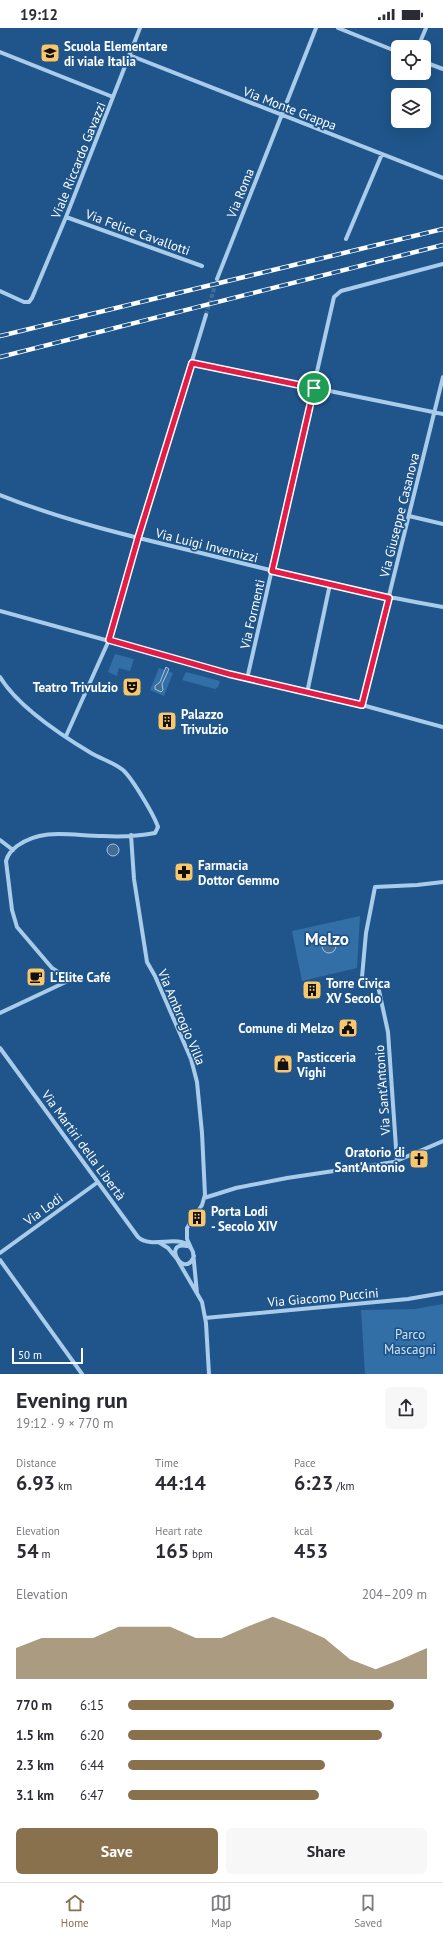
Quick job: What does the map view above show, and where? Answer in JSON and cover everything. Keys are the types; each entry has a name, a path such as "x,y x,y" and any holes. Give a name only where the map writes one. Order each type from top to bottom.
{"street":[{"name":"Viale Riccardo Gavazzi","path":"0,291 24,302 29,302 32,298 66,217 140,28"},
{"name":"Via Roma","path":"217,279 316,28"},
{"path":"338,28 391,49"},
{"path":"421,40 426,28"},
{"path":"0,52 113,97"},
{"name":"Via Monte Grappa","path":"129,55 443,178"},
{"path":"431,65 443,69"},
{"path":"346,239 382,154"},
{"name":"Via Felice Cavallotti","path":"66,217 202,266"},
{"name":"Via Formenti","path":"247,679 334,297 341,291 443,264"},
{"path":"66,736 109,640 138,538 206,315"},
{"path":"192,363 443,414"},
{"name":"Via Giuseppe Casanova","path":"362,705 443,377"},
{"name":"Via Luigi Invernizzi","path":"0,496 59,517 138,538 389,598 443,607"},
{"path":"409,516 443,524"},
{"path":"306,693 330,584"},
{"path":"0,611 247,679 362,705 443,727"},
{"path":"0,677 7,687 25,705 91,753 119,767 126,773 157,824 157,832 131,835 95,836 69,833 45,834 26,841 8,855 6,861 14,921 22,934 46,962 70,980 0,1013"},
{"name":"Via Ambrogio Villa","path":"131,835 134,879 147,962 155,974 196,1074 202,1133 204,1198"},
{"path":"0,840 13,850"},
{"name":"Via Sant'Antonio","path":"397,1162 388,1032 378,986 364,980 362,975 369,913 374,887 422,885 443,882"},
{"name":"Via Martiri della Libertà","path":"0,1048 138,1237 144,1241 158,1242"},
{"path":"209,1374 205,1318 198,1293 193,1252 187,1239 187,1228 204,1198 230,1189 287,1178 397,1162 420,1150 443,1142"},
{"name":"Via Lodi","path":"0,1253 98,1182"},
{"path":"158,1242 182,1242 188,1245 193,1252 192,1260 187,1263 181,1263 166,1246 158,1242"},
{"path":"193,1252 187,1246 180,1246 175,1253 177,1259 198,1293"},
{"path":"0,1260 82,1374"},
{"name":"Via Giacomo Puccini","path":"205,1318 411,1298 443,1292"}],"green space":[{"path":"115,654 134,659 130,671 119,668 117,676 108,672"},
{"path":"159,668 173,673 164,696 150,690"},
{"path":"186,672 220,681 218,687 215,689 182,680"},
{"path":"360,916 357,968 302,981 292,931"},
{"name":"Parco Mascagni","path":"443,1304 443,1374 365,1374 361,1310 415,1309"}],"shaded area":[{"path":"166,667 169,669 162,684 163,690 161,692 155,689 155,686 160,682"},
{"path":"115,844 118,845 118,855 111,856 108,855 107,848 108,845"},
{"path":"326,939 332,939 336,943 336,949 332,953 326,953 322,949 322,943"}],"tunnel":[{"path":"206,315 217,279"}],"railway":[{"path":"0,336 443,229"},
{"path":"0,357 443,245"}],"place":[{"name":"Scuola Elementare di viale Italia","path":"50,53"},
{"name":"Teatro Trivulzio","path":"132,687"},
{"name":"Palazzo Trivulzio","path":"167,721"},
{"name":"Farmacia Dottor Gemmo","path":"184,872"},
{"name":"L'Elite Café","path":"36,977"},
{"name":"Torre Civica XV Secolo","path":"312,990"},
{"name":"Comune di Melzo","path":"348,1028"},
{"name":"Pasticceria Vighi","path":"283,1064"},
{"name":"Oratorio di Sant'Antonio","path":"419,1159"},
{"name":"Porta Lodi - Secolo XIV","path":"197,1218"}],"district":[{"name":"Melzo","path":"327,939"}],"route":[{"path":"192,363 314,388 272,571 389,598 362,705 229,674 109,640 138,538 192,363"}]}
